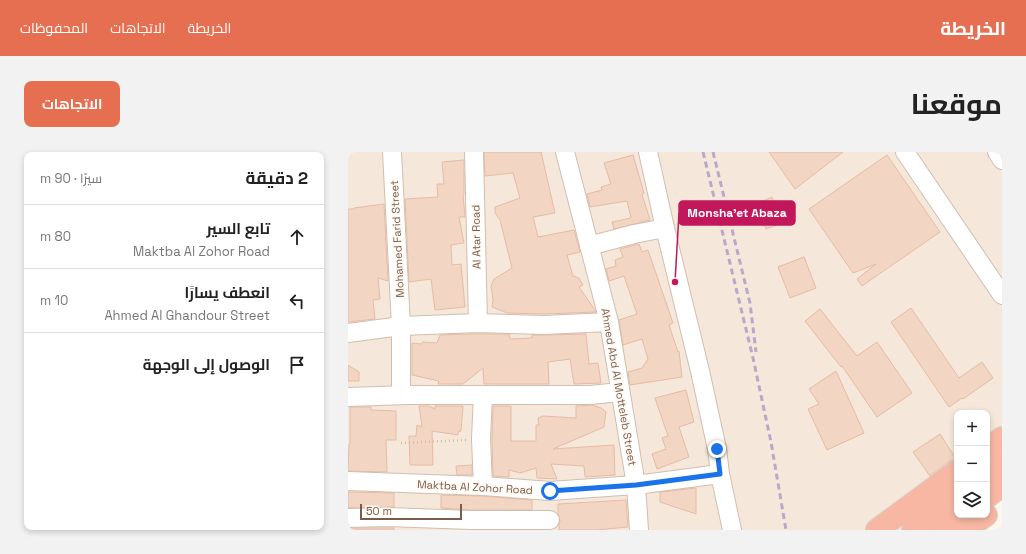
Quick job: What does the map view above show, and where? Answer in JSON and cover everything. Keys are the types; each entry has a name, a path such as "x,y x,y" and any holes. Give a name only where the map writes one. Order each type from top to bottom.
{"highway":[{"path":"990,447 1002,438"},
{"path":"990,473 1002,464"},
{"path":"877,530 954,473"},
{"path":"990,495 1002,485"},
{"path":"913,530 954,500"},
{"path":"990,512 1002,504"},
{"path":"943,530 959,518"},
{"path":"965,530 982,518"}],"street":[{"name":"Mohamed Farid Street","path":"392,152 401,326 401,388 404,393 408,395"},
{"name":"Al Atar Road","path":"474,152 478,323"},
{"name":"Ahmed Abd Al Motteleb Street","path":"565,152 609,322 631,450 636,485 639,530"},
{"path":"648,152 700,371 717,449 720,474 732,530"},
{"path":"905,152 1002,295"},
{"path":"996,152 1002,160"},
{"path":"589,246 634,234 665,228"},
{"path":"348,333 401,326 478,323 544,325 609,322"},
{"path":"348,397 408,395 590,395 620,392"},
{"path":"483,395 481,439 483,486"},
{"name":"Maktba Al Zohor Road","path":"348,481 483,486 550,491 636,485 720,474"},
{"path":"348,518 471,520 550,525 550,491"}],"path":[{"path":"401,443 481,439"}],"shaded area":[{"path":"348,152 1002,152 1002,473 990,482 990,410 954,410 954,509 926,530 348,530"}],"building":[{"path":"484,152 541,152 555,213 533,217 538,237 574,230 580,252 567,255 573,276 579,278 583,285 579,287 596,312 544,314 507,313 492,307 493,300 491,286 494,279 512,268 500,220 495,213 495,207 520,198 513,173 485,176"},
{"path":"769,152 843,152 795,189"},
{"path":"633,155 650,220 614,229 612,222 631,218 627,201 590,207 587,194 602,190 601,187 611,184 604,163"},
{"path":"887,155 940,232 862,286 857,279 876,264 853,273 809,209"},
{"path":"464,160 463,195 465,217 459,217 464,243 451,245 452,265 461,264 465,307 435,310 431,279 409,282 405,199 438,197 437,184 444,184 442,162"},
{"path":"772,197 777,211 785,208 790,220 766,229 756,204"},
{"path":"384,204 388,281 378,278 380,299 373,300 375,319 348,322 348,209"},
{"path":"639,244 642,252 648,250 673,323 669,325 678,352 679,351 682,377 630,385 628,372 642,368 648,359 642,339 623,345 619,320 637,314 624,276 609,281 606,269 616,266 615,260 623,257 620,249"},
{"path":"804,257 816,288 790,298 778,267"},
{"path":"911,308 959,378 982,362 993,378 949,407 891,322"},
{"path":"820,309 857,356 877,342 912,393 877,417 842,366 841,367 805,321"},
{"path":"509,334 510,339 532,338 532,335 586,334 589,364 598,363 601,383 574,384 570,359 548,362 549,384 484,384 483,368 463,384 438,384 439,381 412,375 412,343 437,343 440,335"},
{"path":"348,365 359,372 359,381 348,381"},
{"path":"836,371 864,433 827,450 808,409 819,404 809,389"},
{"path":"686,390 694,422 679,427 689,457 657,469 652,454 666,449 662,438 668,436 655,398"},
{"path":"592,405 601,408 606,412 604,427 553,449 614,445 615,475 585,477 584,466 551,464 557,479 537,478 536,468 520,473 509,470 509,477 493,476 493,406 511,406 511,441 536,441 536,425 539,425 538,418 543,416 576,418 576,406"},
{"path":"419,406 429,406 435,409 435,406 463,406 461,431 458,432 458,435 432,431 433,465 410,465 409,436 416,436 417,425 422,427"},
{"path":"350,407 371,407 371,410 396,411 396,440 386,440 387,472 348,471"},
{"path":"940,434 954,456 954,460 930,476 913,452"},
{"path":"472,465 472,475 457,475 456,466"},
{"path":"696,488 696,514 660,502 660,492"},
{"path":"348,492 394,493 394,507 348,508"},
{"path":"441,495 482,496 532,500 532,510 471,510 441,508"},
{"path":"626,500 628,527 596,530 559,530 560,520 558,514 558,504"},
{"path":"348,528 394,528 394,530 348,530"}],"railway":[{"path":"703,152 753,358 771,442 786,530"},
{"path":"713,152 750,303 756,352"}],"place":[{"name":"Monsha'et Abaza","path":"675,282"}],"route":[{"path":"550,491 636,485 720,474 717,449"}]}
